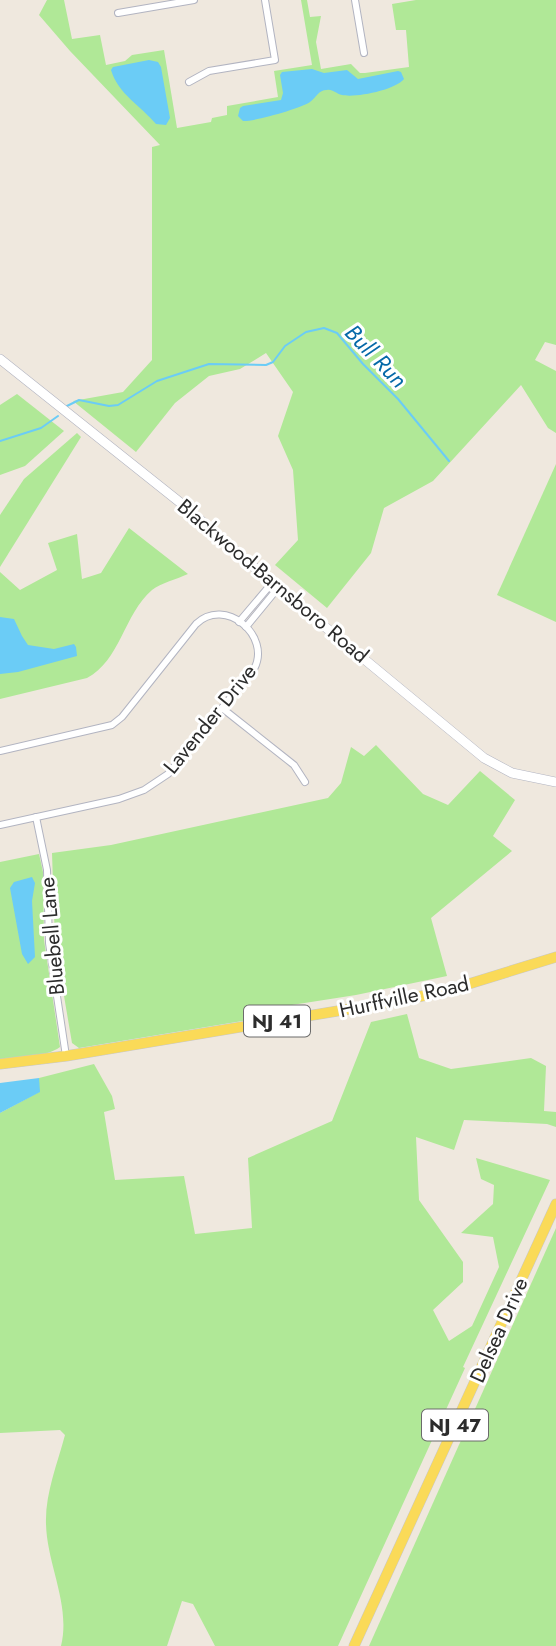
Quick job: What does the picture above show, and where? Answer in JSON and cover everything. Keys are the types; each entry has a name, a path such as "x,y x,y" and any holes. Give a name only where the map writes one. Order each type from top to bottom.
{"main road":[{"name":"Blackwood-Barnsboro Road","path":"0,359 182,504 275,585 484,758 512,773 556,782"},
{"name":"Hurffville Road","path":"0,1065 398,1001 446,991 556,957"},
{"name":"Delsea Drive","path":"354,1646 556,1204"}],"street":[{"path":"118,13 194,0"},
{"path":"189,82 209,71 275,60 265,0"},
{"path":"355,0 364,53"},
{"path":"239,622 275,585"},
{"path":"0,751 110,727 122,718 201,619 222,614 246,627 275,585"},
{"name":"Lavender Drive","path":"0,825 119,799 150,787 173,769 254,669 259,658 258,644 246,627"},
{"path":"222,708 294,765 305,782"},
{"name":"Bluebell Lane","path":"36,817 47,870 48,943 66,1056"}],"green space":[{"path":"47,0 64,0 72,39 100,35 106,65 125,61 132,55 164,50 177,128 211,122 212,118 227,115 227,106 278,97 274,71 312,65 301,0 307,0 310,17 321,16 316,42 321,69 351,64 360,73 365,73 409,67 406,30 396,30 392,4 416,0 556,0 556,345 545,342 535,360 556,371 556,433 548,428 521,385 433,481 384,508 371,553 327,608 275,565 298,540 293,470 278,436 293,392 266,353 240,369 209,376 175,403 136,452 73,401 123,392 152,360 152,147 160,145 39,15"},
{"path":"17,394 64,431 25,466 0,475 0,405"},
{"path":"77,433 81,437 0,567 0,515 24,479"},
{"path":"556,464 556,622 497,595"},
{"path":"129,528 188,574 152,590 135,611 107,660 87,678 0,699 0,572 20,590 57,570 48,543 77,534 82,579 101,573"},
{"path":"376,745 423,794 448,805 480,771 515,800 493,836 512,851 431,918 447,976 356,995 266,1009 267,1017 79,1048 72,1043 55,943 52,853 111,845 328,798 341,783 351,747 364,756"},
{"path":"39,854 43,872 44,940 60,1047 39,1055 0,1060 0,862"},
{"path":"407,1014 419,1058 451,1069 531,1058 546,1066 544,1111 556,1112 556,1127 547,1124 464,1120 454,1150 416,1137 419,1200 463,1262 463,1282 433,1310 449,1341 472,1326 499,1267 493,1237 461,1233 493,1204 494,1185 481,1179 476,1158 550,1180 338,1646 215,1646 193,1604 182,1601 167,1646 61,1646 63,1615 47,1539 46,1513 65,1435 60,1430 0,1433 0,1113 39,1092 39,1078 94,1064 112,1096 115,1109 104,1112 115,1180 184,1176 195,1234 252,1228 248,1158 332,1121 371,1022"},
{"path":"556,1228 556,1646 369,1646"}],"water":[{"path":"149,60 158,62 161,67 170,118 166,125 156,124 130,99 111,70 113,67"},
{"path":"312,69 324,73 347,70 358,79 398,71 404,79 392,87 365,94 348,96 324,90 305,105 257,119 243,121 238,116 243,106 281,100 282,72"},
{"path":"0,617 14,619 28,645 54,649 74,644 77,656 18,672 0,674"},
{"path":"32,877 35,883 32,901 35,957 28,964 22,954 10,888 14,882"},
{"path":"39,1078 40,1092 0,1113 0,1083"}],"waterway":[{"name":"Bull Run","path":"67,406 79,400 109,406 118,405 157,381 209,364 266,365 273,362 285,346 306,332 324,328 337,333 398,399 449,461"},
{"name":"Bull Run","path":"0,441 41,428 58,416"}]}
